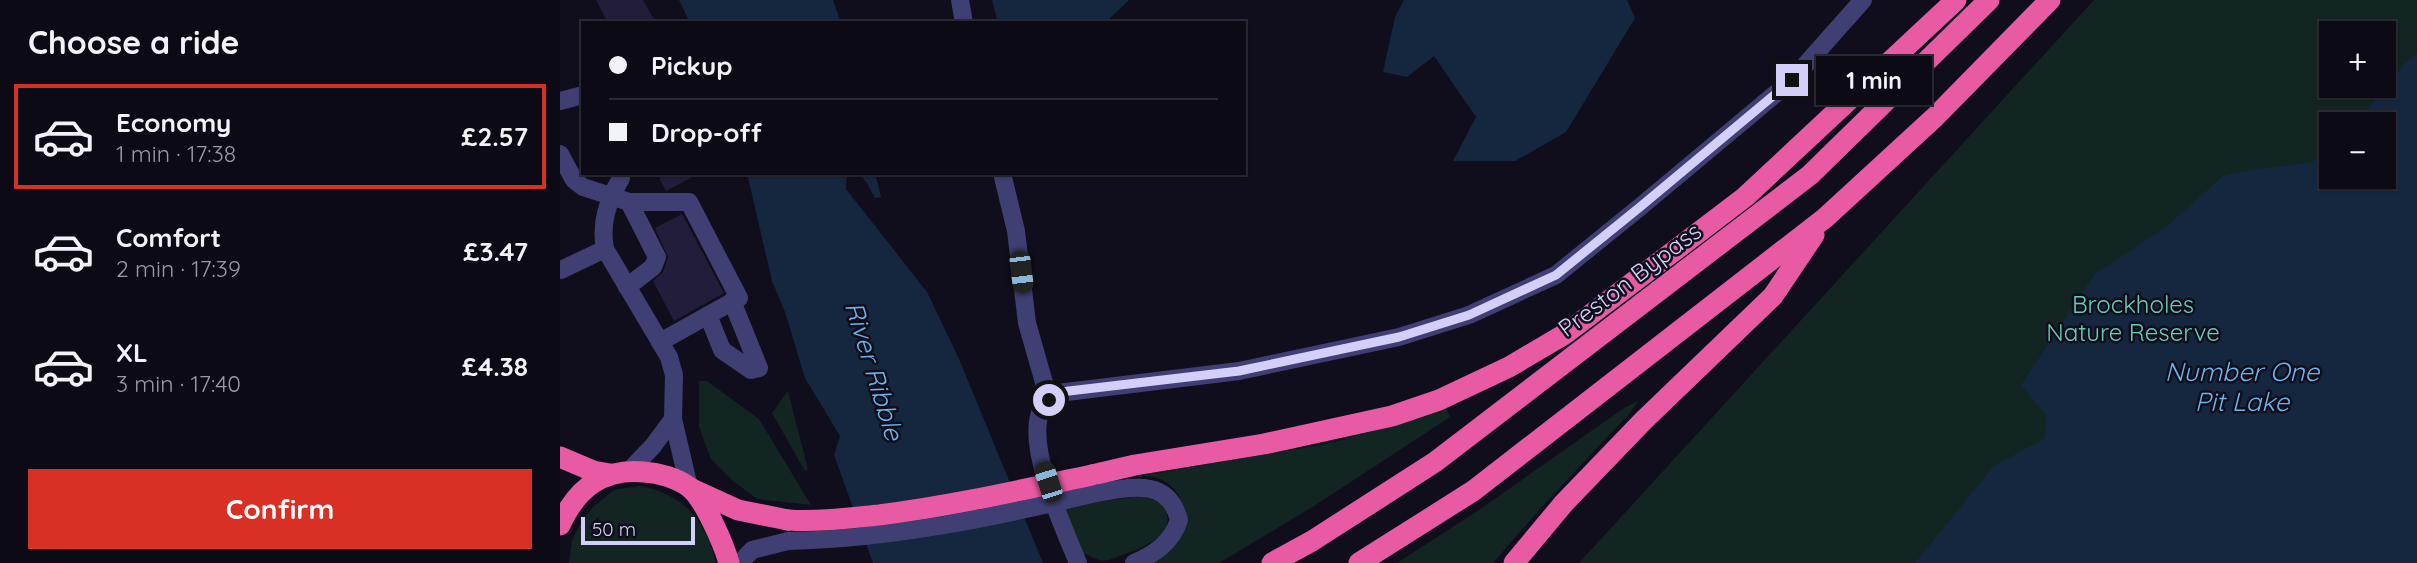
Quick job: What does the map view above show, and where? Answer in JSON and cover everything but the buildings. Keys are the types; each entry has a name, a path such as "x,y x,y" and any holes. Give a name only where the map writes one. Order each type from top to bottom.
{"highway":[{"path":"560,457 593,471 658,473 788,531 828,521 1094,484 1135,465 1277,441 1392,416 1438,400 1509,367 1565,334 1745,197 1956,0"},
{"name":"Preston Bypass","path":"1272,563 1312,541 1435,462 1810,175 1989,0"},
{"path":"1359,563 1473,491 1825,218 1935,117 2050,0"},
{"path":"1514,563 1564,503 1644,419 1773,296 1825,218"},
{"path":"560,525 576,497 587,486 620,472"},
{"path":"690,488 714,523 729,563"}],"street":[{"path":"960,0 964,21"},
{"path":"1079,563 1060,520 1038,446 1041,413 1049,400 1058,393 1239,371 1399,337 1469,315 1556,275 1792,80 1863,0"},
{"path":"560,101 581,96"},
{"path":"560,154 574,180 583,187 629,202 689,202 739,298 660,342"},
{"path":"1002,175 1016,231 1027,324 1049,400"},
{"path":"621,178 611,195 604,218 602,234 605,249 669,358 674,375 673,419 690,488"},
{"path":"627,287 653,267 657,257 629,202"},
{"path":"561,270 605,249"},
{"path":"708,315 722,350 751,370 759,368 732,301"},
{"path":"620,472 653,446 673,419"},
{"path":"1031,462 1068,563"},
{"path":"1094,484 1142,486 1157,491 1173,505 1179,520 1172,536 1153,553 1134,563"},
{"path":"740,563 752,550 788,531"}],"green space":[{"name":"Brockholes Nature Reserve","path":"2094,0 2417,0 2417,563 1579,563"},
{"path":"699,381 707,381 759,419 811,505 757,499 711,459 699,427"},
{"path":"788,391 808,469 805,471 772,413"},
{"path":"1638,401 1493,563 1397,563 1479,510 1624,408"},
{"path":"1446,408 1450,417 1314,506 1219,563 1147,563 1166,554 1179,541 1185,520 1184,508 1173,488 1164,481 1153,477 1136,477 1326,444"},
{"path":"640,486 669,495 690,511 706,534 716,563 569,563 572,540 593,507 614,490"},
{"path":"1141,496 1161,504 1167,515 1167,524 1156,539 1109,560 1101,561 1083,553 1062,507"}],"water":[{"path":"679,0 833,0 840,21 689,21"},
{"path":"992,0 1129,0 1107,21 997,21"},
{"path":"1404,0 1627,0 1635,18 1566,132 1515,161 1453,161 1476,117 1434,56 1407,77 1383,72 1395,17"},
{"name":"Number One Pit Lake","path":"2417,54 2417,563 1915,563 1994,466 2045,438 2046,415 2021,385 2094,275 2167,226 2223,176 2310,163 2319,157 2319,189 2396,189 2396,112 2365,112 2376,98 2396,98 2396,74"},
{"name":"River Ribble","path":"747,175 847,175 846,189 927,292 959,359 1043,563 873,563 834,455 840,436 805,378 785,312 772,281"},
{"path":"861,175 876,175 881,197 875,198"}],"route":[{"path":"1049,400 1058,393 1069,391 1239,371 1316,356 1399,337 1469,315 1556,275 1792,80"}]}
